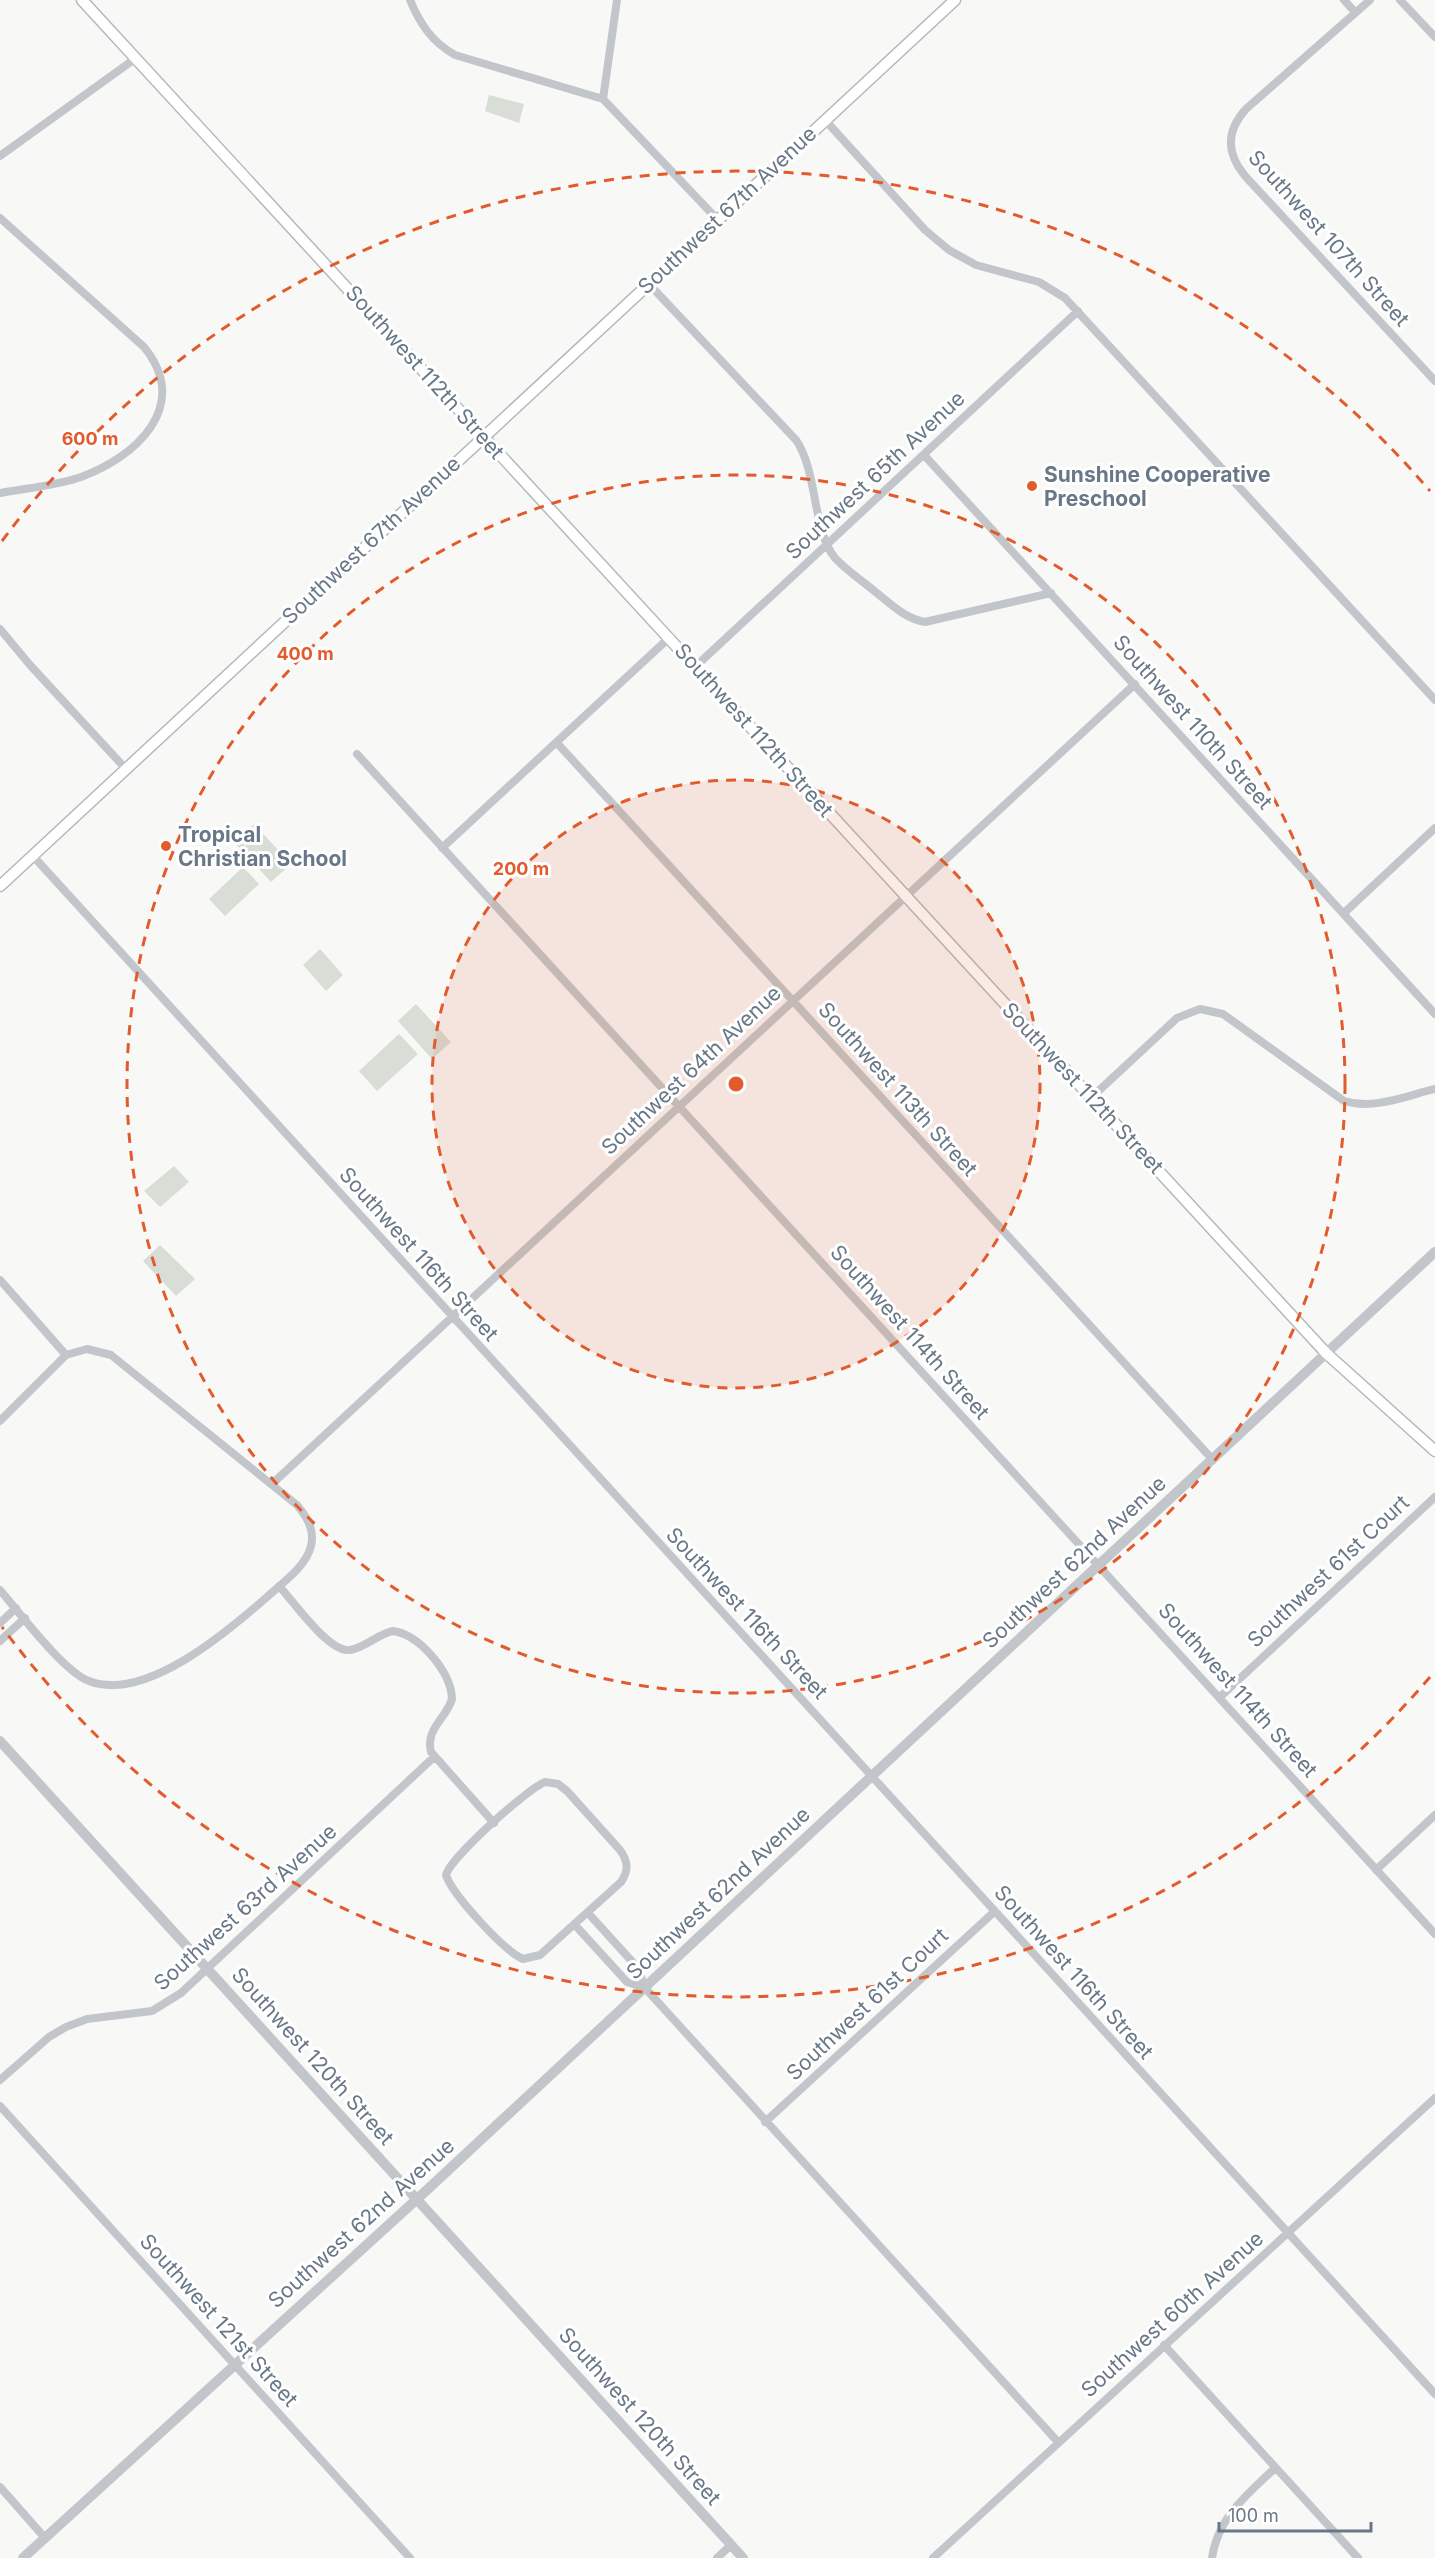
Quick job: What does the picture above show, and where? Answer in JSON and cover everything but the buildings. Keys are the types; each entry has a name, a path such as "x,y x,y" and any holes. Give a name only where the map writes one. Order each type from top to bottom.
{"main road":[{"name":"Southwest 112th Street","path":"82,0 1326,1353 1435,1451"},
{"name":"Southwest 67th Avenue","path":"0,886 483,435 955,0"}],"street":[{"path":"410,0 428,33 439,45 455,55 603,99 717,219"},
{"path":"603,99 617,0"},
{"path":"1344,0 1355,12 1370,0"},
{"path":"1400,0 1435,37"},
{"name":"Southwest 107th Street","path":"1355,12 1246,109 1236,122 1230,140 1232,156 1245,176 1435,381"},
{"path":"0,156 136,58"},
{"path":"825,120 925,230 949,250 976,265 1046,285 1078,311 1435,700"},
{"path":"0,218 136,338 155,362 162,386 159,417 151,429 122,456 95,471 68,481 0,493"},
{"path":"648,283 800,446 828,544 835,557 898,610 916,621 933,621 1051,593"},
{"name":"Southwest 65th Avenue","path":"696,666 1078,311"},
{"name":"Southwest 110th Street","path":"924,455 1435,1014"},
{"path":"0,629 125,768"},
{"path":"442,848 670,637"},
{"name":"Southwest 64th Avenue","path":"273,1484 1135,684"},
{"name":"Southwest 113th Street","path":"556,743 1213,1460"},
{"name":"Southwest 114th Street","path":"357,754 1435,1934"},
{"path":"1344,913 1435,828"},
{"name":"Southwest 116th Street","path":"33,856 1435,2394"},
{"path":"1092,1097 1177,1018 1192,1011 1206,1009 1234,1022 1344,1101 1365,1106 1435,1089"},
{"name":"Southwest 62nd Avenue","path":"23,2558 416,2200 1435,1252"},
{"path":"0,1280 66,1355"},
{"path":"0,1421 66,1355 87,1350 111,1355 273,1484 304,1513 313,1537 308,1556 279,1586 225,1634 195,1654 155,1674 115,1685 102,1685 80,1677 0,1590"},
{"name":"Southwest 61st Court","path":"1220,1697 1435,1497"},
{"path":"279,1586 324,1637 340,1650 351,1650 393,1631 411,1637 429,1655 447,1676 452,1692 450,1705 429,1739 435,1757 494,1823"},
{"path":"0,1623 16,1608"},
{"path":"0,1641 25,1618"},
{"name":"Southwest 120th Street","path":"0,1741 743,2558"},
{"name":"Southwest 63rd Avenue","path":"0,2080 57,2032 87,2019 132,2016 152,2011 182,1993 435,1757"},
{"path":"552,1782 563,1787 620,1850 627,1866 621,1882 540,1955 523,1959 507,1948 453,1890 446,1875 454,1860 494,1823 532,1788 552,1782"},
{"path":"1376,1870 1435,1815"},
{"name":"Southwest 61st Court","path":"765,2122 994,1912"},
{"path":"588,1913 638,1968 645,1988 1058,2442"},
{"path":"575,1924 627,1982 645,1988"},
{"name":"Southwest 60th Avenue","path":"933,2558 1435,2098"},
{"name":"Southwest 121st Street","path":"0,2106 410,2558"},
{"path":"1164,2345 1358,2558"},
{"path":"1212,2558 1215,2542 1226,2518 1275,2468"},
{"path":"0,2487 45,2538"},
{"path":"717,2558 731,2545"}],"shaded area":[{"path":"489,95 524,104 519,123 485,111"},
{"path":"254,824 291,864 271,882 234,842"},
{"path":"243,867 259,884 225,916 209,899"},
{"path":"320,949 343,975 326,991 303,965"},
{"path":"416,1004 451,1042 432,1059 398,1021"},
{"path":"399,1034 418,1054 377,1091 359,1071"},
{"path":"174,1166 189,1182 160,1207 144,1191"},
{"path":"160,1245 195,1279 176,1296 143,1261"}],"place":[{"name":"Sunshine Cooperative Preschool","path":"1032,486"},
{"name":"Tropical Christian School","path":"166,846"}]}
